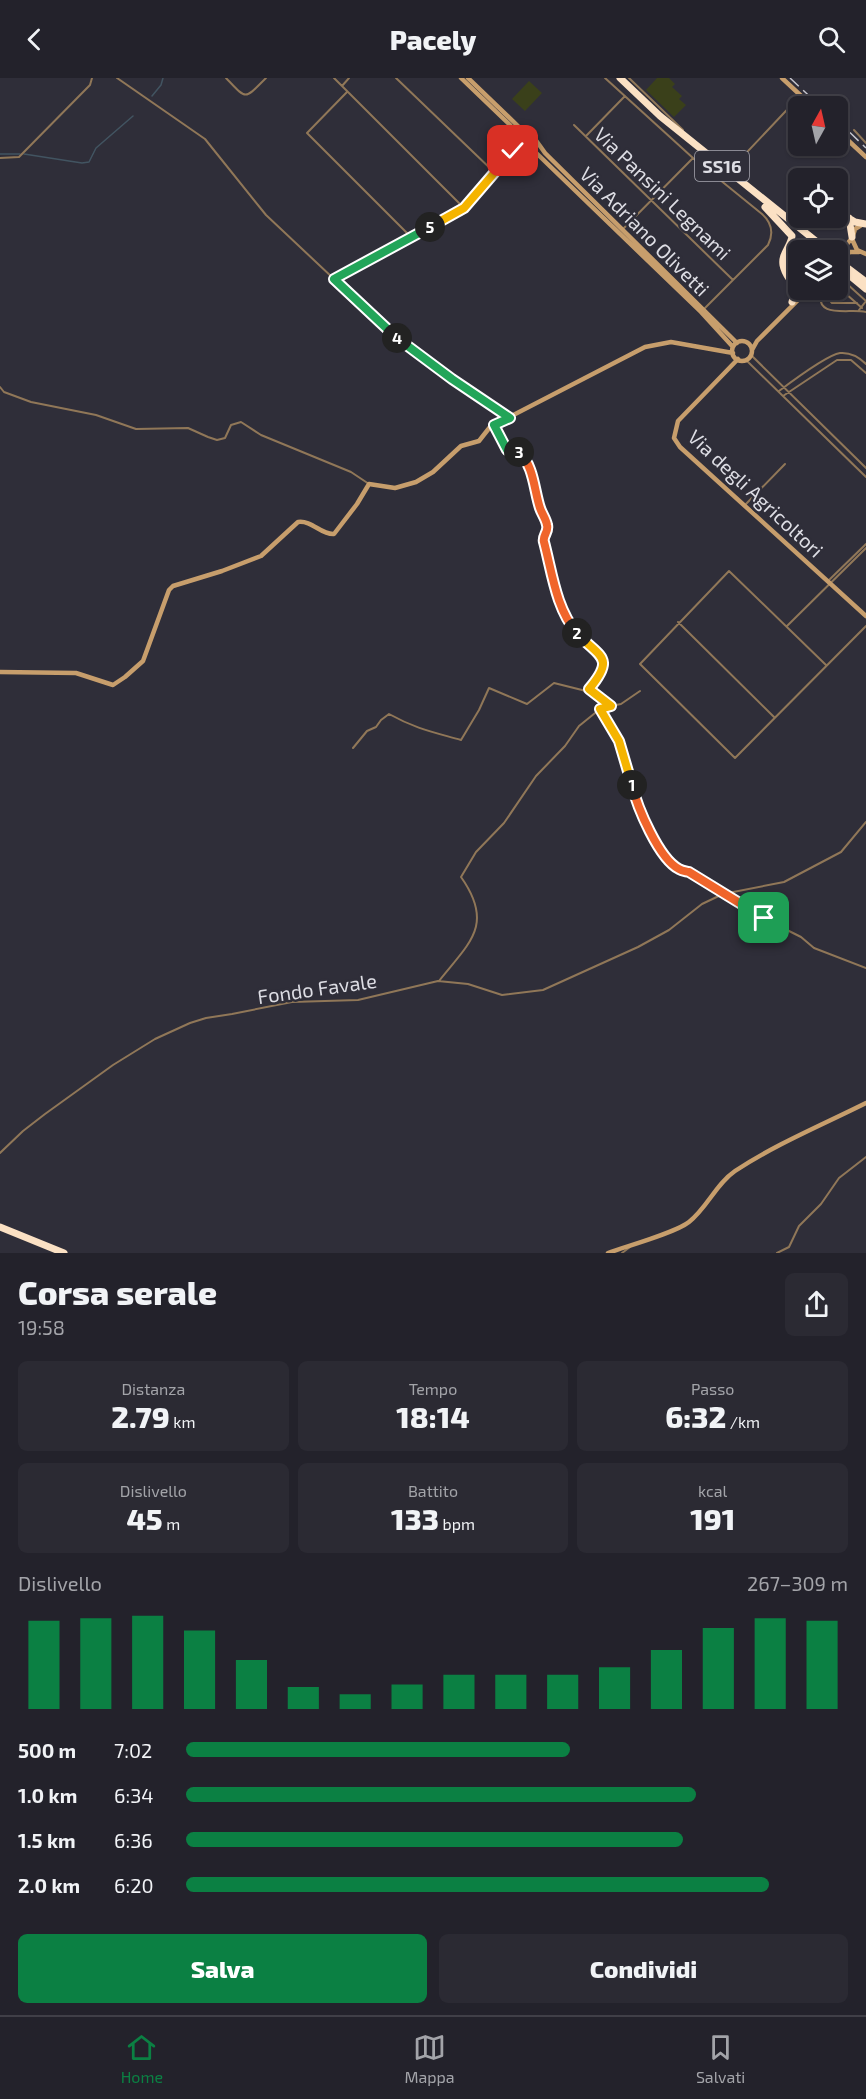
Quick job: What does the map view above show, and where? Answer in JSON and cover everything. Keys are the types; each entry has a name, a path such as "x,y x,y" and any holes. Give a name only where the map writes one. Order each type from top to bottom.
{"highway":[{"name":"SS16","path":"615,78 659,120 806,240"},
{"name":"SS16","path":"620,78 660,116 788,219"},
{"path":"765,207 790,233 792,240 786,250 783,265 794,284 795,295 792,302"},
{"path":"849,218 866,224"},
{"path":"849,218 852,237"},
{"name":"SS16","path":"799,228 814,240"},
{"path":"848,271 866,282"},
{"path":"848,272 866,289"},
{"path":"0,1229 54,1253"},
{"path":"0,1229 64,1253"}],"street":[{"path":"0,158 19,157 90,86 92,78"},
{"path":"117,78 205,139 266,215 395,336 452,379 510,418"},
{"path":"226,78 246,95 266,78"},
{"path":"334,78 464,208"},
{"path":"342,86 349,78"},
{"path":"396,78 495,173"},
{"path":"461,78 510,125 519,144"},
{"name":"Via Adriano Olivetti","path":"468,78 521,129 532,130 544,153 702,311 734,347 738,359"},
{"path":"605,78 693,158 762,214 771,227 768,244 702,311"},
{"path":"629,78 674,122 731,169 800,95 782,78"},
{"path":"348,92 307,133 411,237"},
{"path":"586,136 625,96"},
{"name":"Via Pansini Legnami","path":"574,125 733,280"},
{"path":"516,135 521,129"},
{"path":"854,130 866,143"},
{"path":"519,144 529,146 535,139"},
{"path":"848,140 866,157"},
{"path":"334,279 464,208 519,144"},
{"name":"Via Adriano Olivetti","path":"529,146 702,311"},
{"path":"622,230 693,158"},
{"path":"848,243 857,228 866,224"},
{"path":"852,237 854,247 864,255"},
{"path":"848,253 864,255"},
{"path":"848,285 866,301 858,311"},
{"path":"848,295 866,311"},
{"path":"746,360 756,341 794,300"},
{"path":"0,387 4,392 32,402 96,415 136,429 188,428 217,440 225,438 231,425 241,423 261,435 351,472 369,484 394,488 411,484 428,476 461,446 479,441 490,427 645,347 671,342 734,347 756,341 796,300"},
{"path":"820,300 825,308 835,311 866,311"},
{"path":"830,300 832,303 857,303"},
{"path":"747,342 752,352 784,387 866,468"},
{"path":"778,391 834,355 848,353 866,364"},
{"path":"738,359 746,360 866,477"},
{"name":"Via degli Agricoltori","path":"738,359 678,420 674,438 680,447 866,616"},
{"path":"783,396 837,360 851,360 866,373"},
{"path":"352,748 367,731 376,727 389,714 430,733 461,740 479,710 489,687 527,704 554,683 586,691 600,675 602,659 568,622 556,591 543,541 547,525 540,510 531,472 522,455 516,451 507,450 494,425"},
{"path":"744,506 785,464"},
{"path":"0,672 76,673 111,685 116,684 142,661 171,587 261,556 298,522 307,522 329,534 334,534 369,484"},
{"path":"787,627 866,546"},
{"path":"826,665 729,571 640,664 735,758 866,626"},
{"path":"678,622 774,717"},
{"path":"589,689 611,706"},
{"path":"438,981 469,944 475,928 478,915 476,903 461,877 476,852 504,824 536,776 565,746 579,726 600,709 621,704 640,691"},
{"path":"600,709 619,741 634,793 664,855 679,869 689,872 723,894 801,937 814,948 866,968"},
{"name":"Fondo Favale","path":"0,1153 45,1114 113,1065 154,1039 190,1023 206,1017 292,1002 358,1000 438,981 468,984 502,995 543,990 638,947 669,930 702,904 723,894 784,882 840,852 866,822"},
{"path":"608,1253 683,1226 696,1216 724,1180 735,1171 767,1152 866,1103"},
{"path":"777,1253 789,1246 799,1227 821,1204 839,1178 866,1157"},
{"path":"622,1253 631,1245"}],"green space":[{"path":"657,78 669,78 675,84 672,87 682,96 679,99 686,105 674,117 646,90"},
{"path":"529,81 542,93 525,111 512,99"}],"waterway":[{"path":"152,96 161,85 163,78"},
{"path":"24,154 82,163 89,162 96,148 133,116"},
{"path":"0,154 20,154"}],"railway":[{"path":"790,78 809,96"},
{"path":"848,131 866,148"}],"route":[{"path":"513,151 464,208 334,279 395,336 452,379 510,418 494,425 507,450 516,451 522,455 531,472 540,510 547,525 543,541 556,591 568,622 580,637 593,646 602,659 600,675 589,689 611,706 600,709 619,741 634,793 655,839 664,855 679,869 689,872 764,918"}]}
